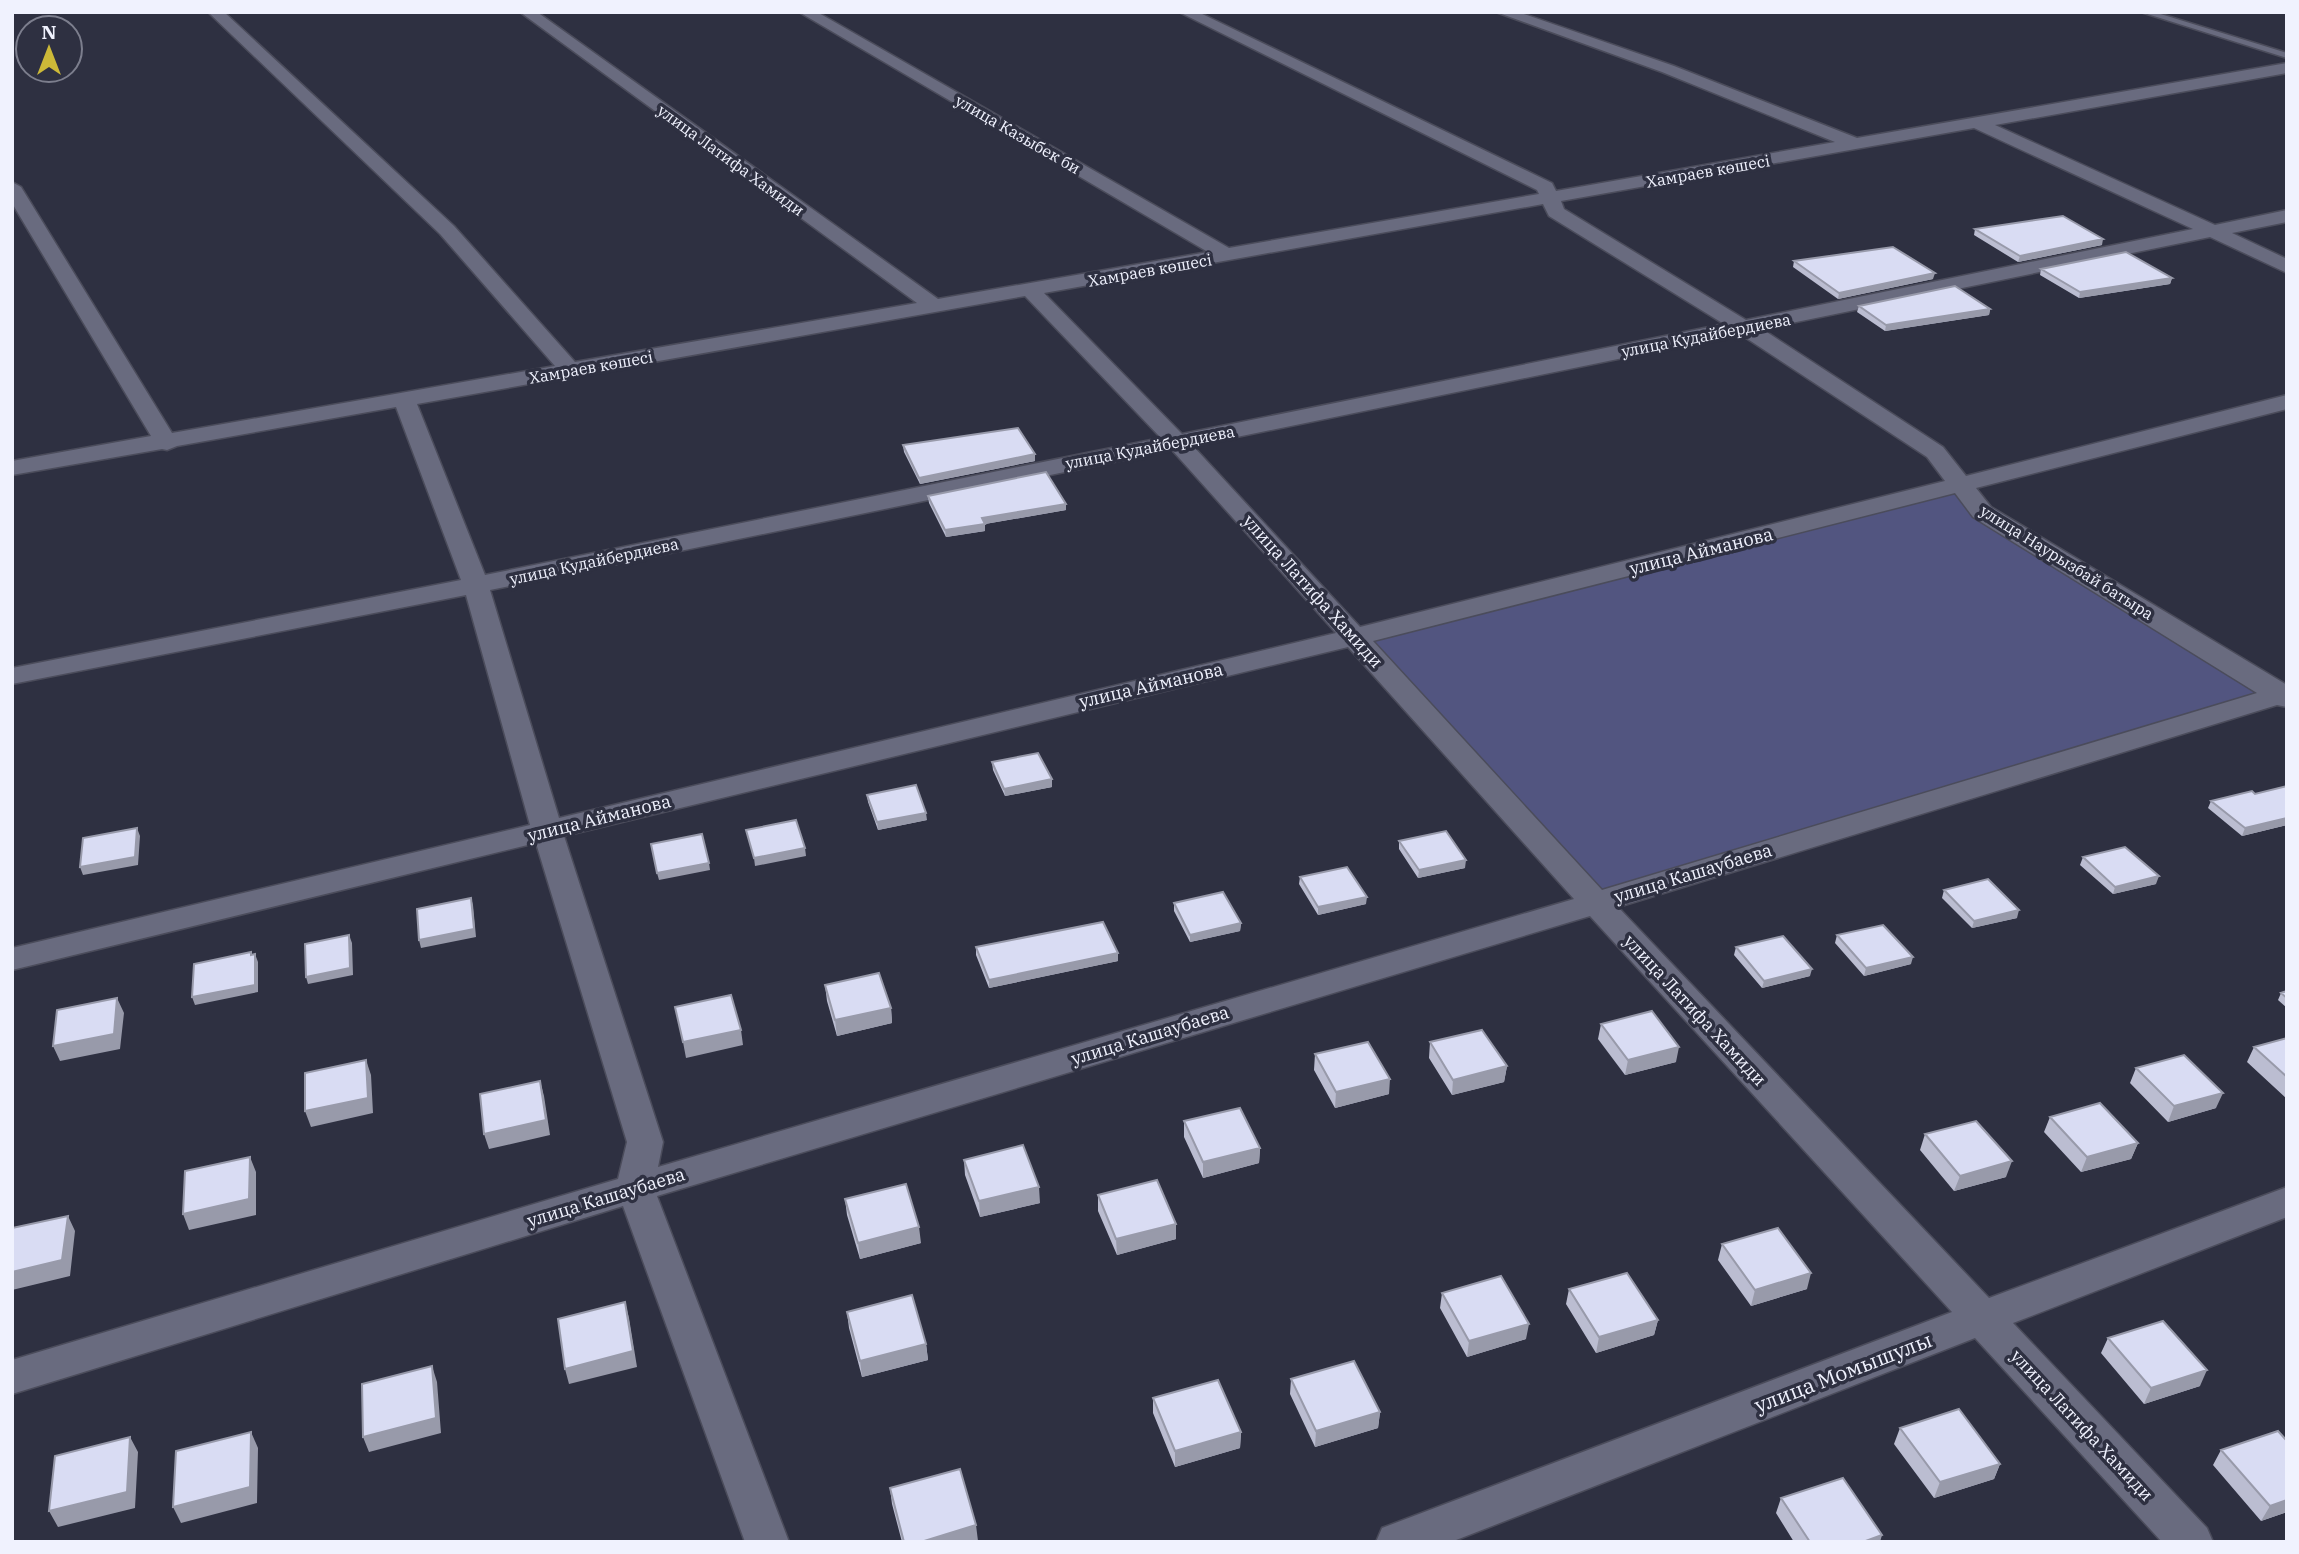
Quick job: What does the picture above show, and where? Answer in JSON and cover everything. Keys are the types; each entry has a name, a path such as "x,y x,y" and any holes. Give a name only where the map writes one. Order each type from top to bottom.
{"street":[{"path":"215,12 447,230 570,371"},
{"name":"улица Латифа Хамиди","path":"527,12 936,307"},
{"name":"улица Казыбек би","path":"806,12 1229,256"},
{"name":"улица Наурызбай батыра","path":"1186,12 1545,187 1556,212 1745,328 1935,452 1982,512 2284,696"},
{"path":"1503,12 1668,69 1855,144"},
{"name":"Хамраев көшесі","path":"12,468 167,443 2287,68"},
{"path":"1975,122 2148,200 2287,267"},
{"path":"12,187 167,443"},
{"name":"улица Кудайбердиева","path":"12,676 476,585 2287,216"},
{"name":"улица Латифа Хамиди","path":"1031,291 1175,441 1596,903 2191,1542"},
{"path":"404,400 476,585 547,830 645,1142 635,1188 766,1542"},
{"name":"улица Айманова","path":"12,959 1355,637 2287,402"},
{"name":"улица Кашаубаева","path":"12,1377 635,1188 2284,696"},
{"name":"улица Момышулы","path":"1398,1542 2287,1201"}],"lane":[{"path":"2145,12 2287,56"}],"shaded area":[{"path":"1962,486 1982,512 2280,695 1596,903 1355,637"}],"building":[{"path":"2063,216 2103,239 2020,256 1975,229"},
{"path":"1893,247 1935,273 1839,293 1794,261"},
{"path":"2126,252 2172,278 2080,292 2041,269"},
{"path":"1955,286 1990,309 1886,325 1859,306"},
{"path":"1018,428 1035,454 919,478 903,445"},
{"path":"1046,472 1066,504 982,518 985,524 945,530 928,496"},
{"path":"1038,753 1052,779 1004,789 992,762"},
{"path":"916,785 926,813 877,822 867,795"},
{"path":"2287,786 2287,818 2245,828 2211,801 2252,791 2255,794"},
{"path":"796,820 805,848 754,858 746,830"},
{"path":"137,828 135,857 80,867 83,838"},
{"path":"1446,831 1466,860 1419,870 1399,841"},
{"path":"702,834 709,863 657,873 651,844"},
{"path":"2125,847 2159,876 2115,887 2083,857"},
{"path":"1347,867 1367,897 1318,907 1300,877"},
{"path":"1988,879 2019,910 1974,921 1944,890"},
{"path":"1223,892 1241,923 1190,935 1174,903"},
{"path":"471,898 474,929 419,940 417,909"},
{"path":"1103,922 1118,953 989,980 976,947"},
{"path":"1883,925 1913,957 1866,968 1837,935"},
{"path":"349,935 350,968 306,977 305,944"},
{"path":"1783,936 1812,969 1764,981 1736,947"},
{"path":"251,952 251,955 255,954 255,985 192,997 194,964"},
{"path":"879,973 891,1008 835,1020 825,985"},
{"path":"731,995 741,1030 683,1042 675,1007"},
{"path":"117,998 114,1034 53,1046 57,1010"},
{"path":"1652,1011 1679,1047 1628,1060 1601,1024"},
{"path":"1482,1030 1507,1066 1453,1080 1430,1042"},
{"path":"2287,1038 2287,1077 2254,1047"},
{"path":"1368,1042 1390,1079 1336,1092 1315,1054"},
{"path":"2184,1055 2223,1093 2174,1106 2136,1068"},
{"path":"366,1060 368,1098 305,1111 305,1073"},
{"path":"540,1081 546,1120 484,1134 480,1094"},
{"path":"2100,1103 2138,1143 2087,1157 2050,1117"},
{"path":"1240,1108 1260,1148 1203,1162 1184,1121"},
{"path":"1976,1121 2012,1161 1960,1176 1925,1134"},
{"path":"1023,1145 1039,1187 979,1201 964,1160"},
{"path":"250,1157 249,1199 183,1214 185,1171"},
{"path":"1157,1180 1176,1224 1116,1239 1098,1195"},
{"path":"906,1184 919,1227 858,1243 845,1199"},
{"path":"68,1216 62,1260 12,1272 12,1228"},
{"path":"1778,1228 1811,1273 1755,1290 1722,1244"},
{"path":"1627,1273 1658,1320 1599,1337 1569,1289"},
{"path":"1501,1276 1529,1324 1469,1341 1442,1293"},
{"path":"912,1295 926,1344 860,1361 847,1312"},
{"path":"625,1302 633,1351 565,1369 558,1319"},
{"path":"2163,1321 2207,1370 2151,1388 2108,1338"},
{"path":"1354,1361 1380,1412 1316,1431 1291,1379"},
{"path":"432,1366 436,1418 363,1437 362,1384"},
{"path":"1218,1380 1241,1432 1175,1451 1153,1398"},
{"path":"1959,1409 2000,1464 1940,1482 1900,1428"},
{"path":"2278,1431 2287,1441 2287,1500 2270,1506 2221,1450"},
{"path":"251,1432 250,1487 173,1507 176,1451"},
{"path":"130,1437 127,1492 49,1511 55,1456"},
{"path":"960,1469 976,1525 921,1542 904,1542 890,1488"},
{"path":"1843,1478 1882,1535 1863,1542 1810,1542 1781,1498"}]}
